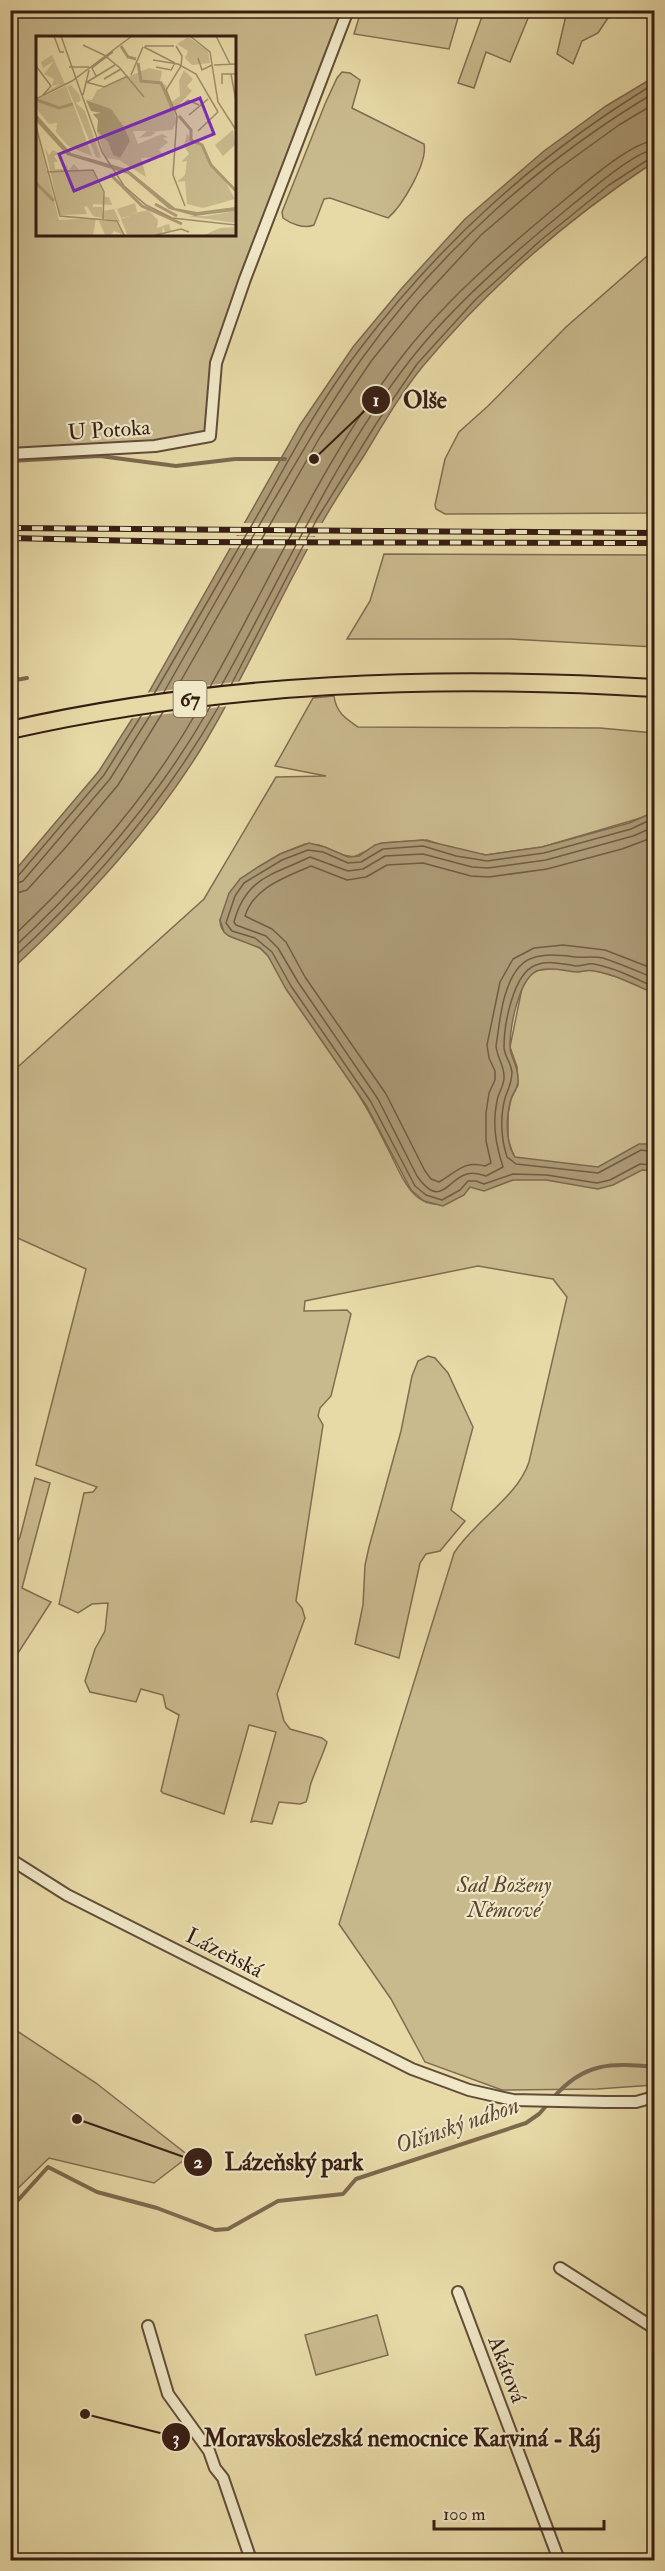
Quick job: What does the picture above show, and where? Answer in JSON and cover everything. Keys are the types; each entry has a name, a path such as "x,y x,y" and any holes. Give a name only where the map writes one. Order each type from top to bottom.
{"main road":[{"name":"67","path":"10,730 132,707 345,684 439,681 654,688"}],"street":[{"name":"U Potoka","path":"10,454 155,446 210,436 216,363 245,279 348,10"},
{"name":"Lázeňská","path":"10,1859 27,1872 67,1895 425,2074 469,2090 513,2100 636,2102 654,2097"},
{"path":"560,2268 654,2328"},
{"name":"Akátová","path":"458,2292 559,2560"},
{"path":"148,2326 168,2394 209,2451 214,2468 223,2478 250,2560"}],"green space":[{"path":"361,10 460,11 449,49 354,34"},
{"path":"567,10 629,11 608,18 598,33 582,41 573,64 557,54"},
{"path":"11,11 348,11 216,363 210,436 11,454"},
{"path":"484,11 531,11 510,62 486,52 474,88 458,83"},
{"path":"342,72 350,73 360,80 352,108 424,144 422,162 407,194 388,218 330,198 324,199 314,225 298,225 283,218 282,212 325,104"},
{"path":"654,250 654,513 445,514 436,509 445,459 459,432 566,327"},
{"path":"384,554 654,555 654,647 510,639 347,639 370,601"},
{"name":"Sad Boženy Němcové","path":"334,696 342,714 358,727 600,728 654,733 654,812 644,817 542,847 486,855 457,850 427,840 382,843 354,857 319,845 305,844 280,854 240,879 220,920 221,927 230,936 256,945 266,953 288,991 364,1103 407,1186 416,1196 430,1203 452,1201 470,1187 478,1188 509,1180 514,1157 508,1139 508,1114 511,1099 518,1085 517,1067 510,1047 522,988 530,974 539,970 562,968 574,971 593,970 617,977 654,993 654,2085 597,2089 502,2090 425,2062 391,1999 339,1924 454,1553 473,1530 506,1498 523,1475 529,1462 567,1297 553,1279 478,1266 305,1301 304,1311 347,1310 351,1314 331,1396 320,1408 318,1416 323,1425 296,1601 302,1608 305,1618 277,1694 284,1721 290,1729 322,1738 327,1742 306,1802 300,1804 279,1802 272,1824 251,1822 276,1732 249,1725 224,1814 163,1793 161,1791 179,1715 166,1708 163,1695 141,1689 136,1702 90,1692 85,1681 95,1649 105,1631 108,1603 92,1604 78,1613 59,1604 84,1493 93,1492 97,1487 36,1465 86,1269 11,1235 10,1074 204,899 276,777 326,776 275,766 313,698"},
{"path":"428,1356 435,1358 448,1373 473,1427 451,1510 465,1521 440,1551 426,1554 420,1563 399,1658 355,1644 363,1605 365,1565 401,1431 412,1376 418,1361"},
{"path":"35,1478 50,1483 22,1588 51,1602 11,1664 11,1557 20,1537"},
{"path":"11,2027 96,2083 189,2156 154,2183 49,2158 11,2195"},
{"path":"377,2315 388,2355 316,2375 305,2335"}],"water":[{"path":"654,77 654,162 591,207 531,256 475,309 423,366 392,409 328,512 222,712 187,771 142,832 92,890 11,970 11,875 99,771 146,697 300,425 353,347 402,288 465,219 544,151 606,106"},
{"path":"654,812 654,993 617,977 592,970 576,972 549,969 533,974 521,991 510,1038 510,1051 518,1082 509,1106 507,1129 509,1144 515,1157 598,1167 639,1144 646,1144 654,1147 654,1171 642,1170 613,1185 598,1189 546,1180 513,1180 484,1191 470,1187 464,1195 443,1206 424,1201 411,1190 366,1105 286,989 268,956 260,948 224,932 220,920 229,893 240,879 258,867 280,854 309,843 348,857 359,856 382,843 423,840 486,855 542,847 629,823"}],"pier":[{"path":"242,523 325,523 319,536 235,535"},
{"path":"234,536 318,537 312,549 227,548"},
{"path":"243,681 229,706 128,719 144,693"}],"waterway":[{"path":"10,461 100,456 176,466 235,459 285,459"},
{"path":"10,681 27,678"},
{"name":"Olšinský náhon","path":"553,2098 564,2086 587,2071 624,2065 654,2067"},
{"name":"Olšinský náhon","path":"10,2209 48,2167 97,2192 157,2208 215,2230 228,2229 278,2201 343,2194 356,2179 526,2123 548,2104"}],"railway":[{"path":"10,528 654,533"},
{"path":"10,538 184,542 654,543"}],"place":[{"name":"Olše","path":"314,459"},
{"name":"Lázeňský park","path":"77,2119"},
{"name":"Moravskoslezská nemocnice Karviná - Ráj","path":"85,2414"}]}
